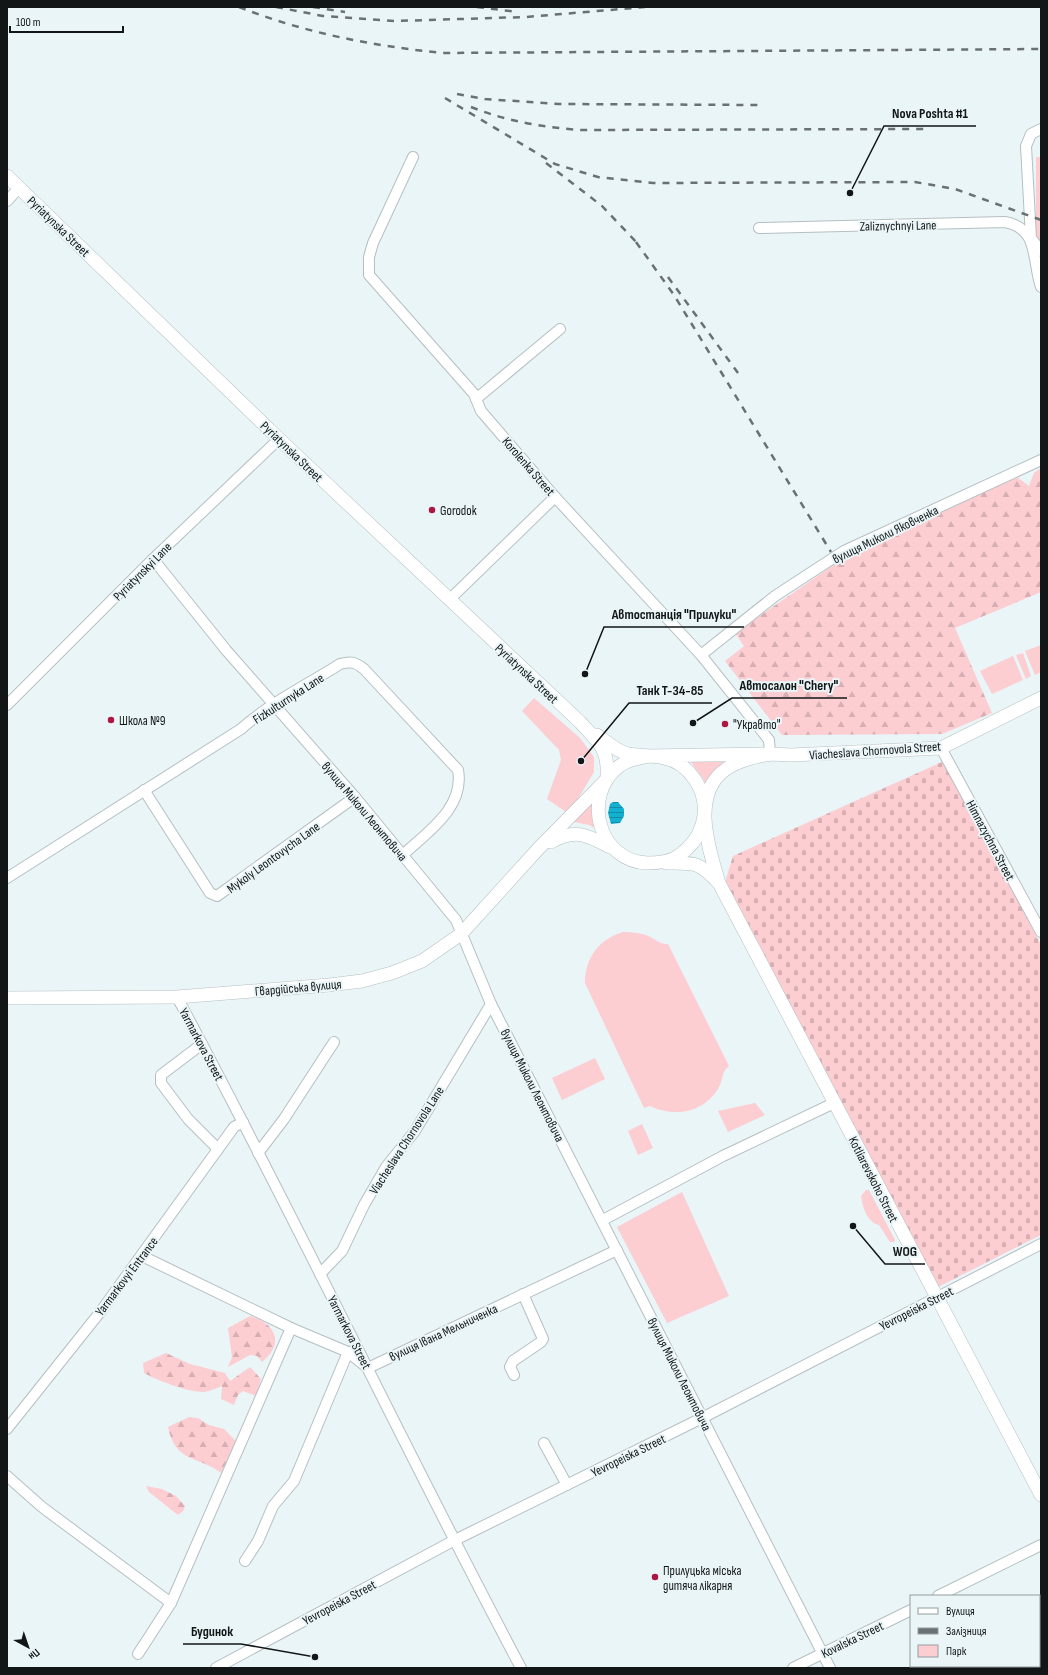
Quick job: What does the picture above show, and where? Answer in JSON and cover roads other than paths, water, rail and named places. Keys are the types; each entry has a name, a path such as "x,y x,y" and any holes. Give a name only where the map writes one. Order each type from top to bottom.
{"main road":[{"name":"Pyriatynska Street","path":"7,176 279,439 580,722"},
{"name":"Viacheslava Chornovola Street","path":"770,754 791,755 941,748 1041,698"},
{"path":"580,722 619,750 629,754 666,758 681,765 694,777 699,786 705,808 709,849 719,883"},
{"path":"580,722 601,745 606,755 608,763 607,779"},
{"path":"614,849 604,837 599,823 597,808 600,792 607,779 623,764 633,759 649,756 770,754"},
{"path":"658,863 673,859 686,850 696,838 703,824 710,788 726,769 740,762 770,754"},
{"name":"Гвардійська вулиця","path":"7,998 177,997 362,981 392,973 422,961 461,934 539,848 607,779"},
{"path":"539,848 562,835 576,832 592,837 627,858 642,863 695,863 705,868 719,883"},
{"name":"Kotliarevskoho Street","path":"719,883 1041,1495"}],"street":[{"path":"1041,129 1031,134 1026,146 1031,238 1041,287"},
{"name":"Korolenka Street","path":"413,157 373,243 368,257 369,275 474,394 481,411 555,497 701,655 769,740 770,754"},
{"path":"7,200 19,188"},
{"name":"Zaliznychnyi Lane","path":"759,228 1005,222 1015,224 1023,229 1041,251"},
{"path":"476,399 560,329"},
{"name":"Pyriatynskyi Lane","path":"7,705 153,559 279,439"},
{"name":"вулиця Миколи Яковченка","path":"701,655 775,596 844,551 1041,460"},
{"path":"449,600 555,497"},
{"name":"вулиця Миколи Леонтовича","path":"153,559 226,650 355,797 456,920 491,1004 603,1220 830,1668"},
{"name":"Fizkulturnyka Lane","path":"7,878 242,729 254,718 274,704 340,664 348,662 355,662 364,669 458,770 460,780 456,797 448,811 403,855"},
{"name":"Himnazychna Street","path":"941,748 1041,932"},
{"name":"Mykoly Leontovycha Lane","path":"144,790 210,893 217,896 355,797"},
{"name":"Yarmarkova Street","path":"177,997 243,1122 454,1540 521,1668"},
{"name":"Viacheslava Chornovola Lane","path":"320,1274 342,1251 364,1205 386,1167 415,1131 491,1004"},
{"path":"258,1153 284,1119 334,1042"},
{"path":"202,1044 161,1074 161,1083 188,1119 218,1149"},
{"path":"603,1220 723,1156 834,1103"},
{"name":"Yarmarkovyi Entrance","path":"7,1429 101,1311 234,1127 243,1122"},
{"name":"Yevropeiska Street","path":"216,1668 454,1540 702,1418 1041,1244"},
{"name":"вулиця Івана Мельниченка","path":"368,1368 617,1250"},
{"path":"142,1256 291,1328 348,1352 368,1368"},
{"path":"514,1376 510,1367 513,1361 542,1342 543,1339 523,1294"},
{"path":"138,1654 171,1603 291,1328"},
{"path":"245,1561 258,1541 273,1506 294,1481 348,1352"},
{"path":"544,1443 567,1485"},
{"path":"7,1476 42,1507 171,1603"},
{"path":"940,1595 1041,1545"},
{"name":"Kovalska Street","path":"793,1668 910,1610"}],"water":[{"path":"613,802 618,802 624,809 624,816 620,823 611,824 608,813 610,804"}],"railway":[{"path":"239,7 289,24 340,37 391,47 443,53 1041,49"},
{"path":"276,7 323,16 395,21 526,17 645,7"},
{"path":"313,7 345,12"},
{"path":"477,7 518,12"},
{"path":"457,94 485,99 559,104 759,105"},
{"path":"445,98 555,164 598,177 653,183 915,182 955,189 1041,220"},
{"path":"471,107 524,123 579,130 925,129"},
{"path":"546,163 602,206 640,246"},
{"path":"636,242 674,295 831,552"},
{"path":"668,277 738,373"}],"place":[{"name":"Nova Poshta #1","path":"850,193"},
{"name":"Gorodok","path":"432,510"},
{"name":"Автостанція \"Прилуки\"","path":"585,674"},
{"name":"Школа №9","path":"111,720"},
{"name":"Автосалон \"Chery\"","path":"693,723"},
{"name":"\"Укравто\"","path":"725,724"},
{"name":"Танк Т-34-85","path":"581,761"},
{"name":"WOG","path":"853,1226"},
{"name":"Прилуцька міська дитяча лікарня","path":"655,1577"},
{"name":"Будинок","path":"315,1657"}]}
